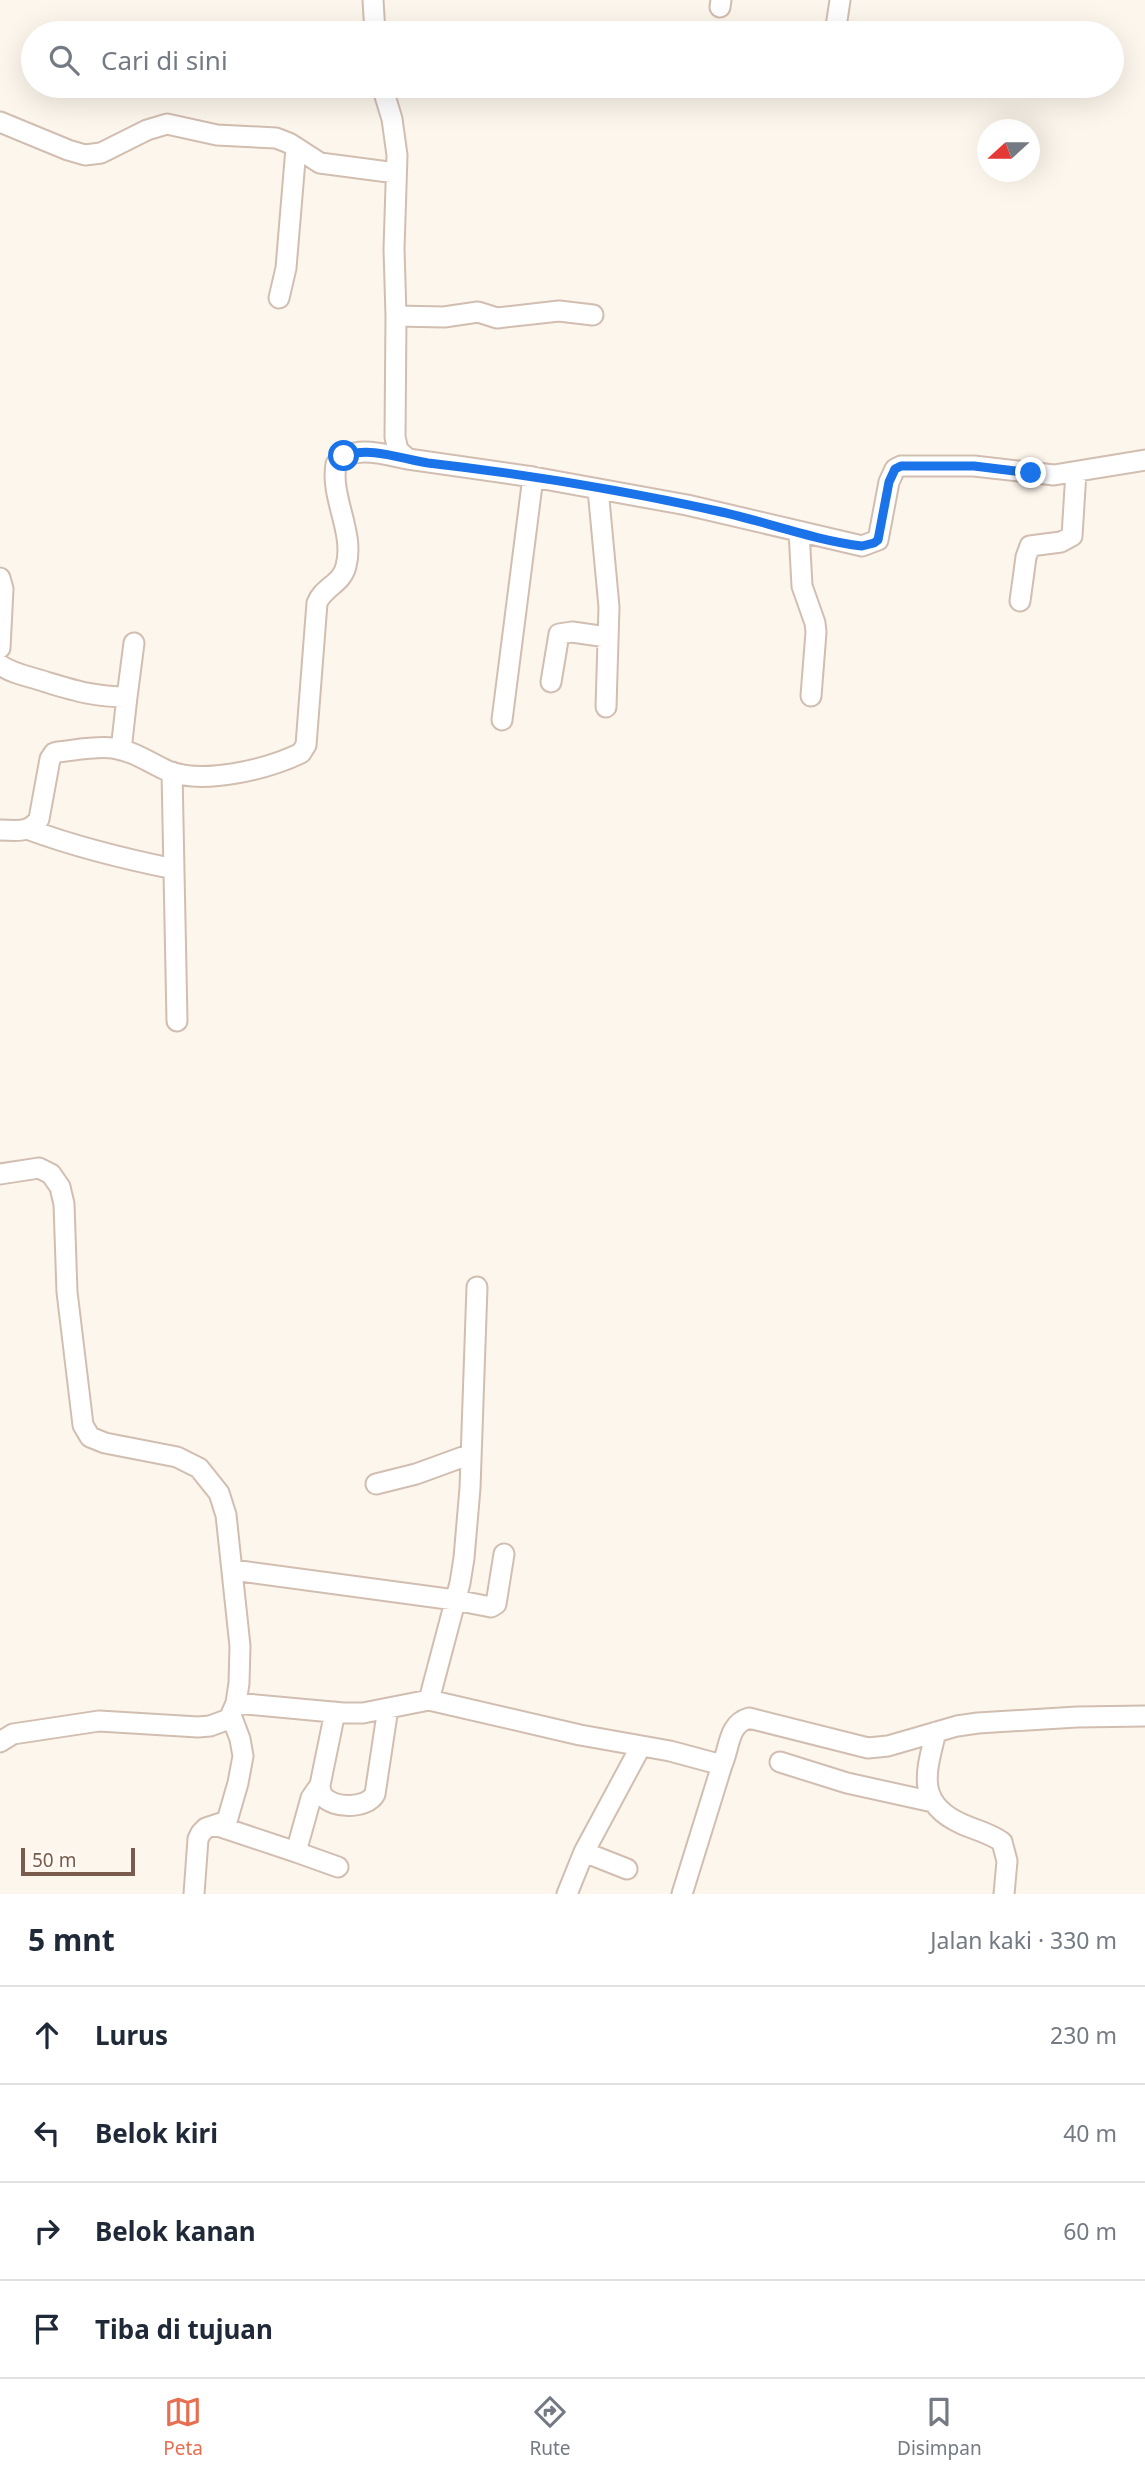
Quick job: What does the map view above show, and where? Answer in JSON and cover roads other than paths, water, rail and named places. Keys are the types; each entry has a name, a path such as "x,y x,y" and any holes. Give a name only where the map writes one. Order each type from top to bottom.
{"street":[{"path":"373,0 374,21"},
{"path":"837,21 840,0"},
{"path":"385,98 396,143 394,437 398,450 408,459"},
{"path":"0,122 85,155 100,153 147,130 167,124 218,135 276,138 320,163 396,173"},
{"path":"279,298 286,268 296,148"},
{"path":"396,316 444,317 478,312 497,318 559,311 593,315"},
{"path":"30,830 39,819 51,755 58,752 102,748 121,750 172,772 200,776 228,775 296,756 304,750 317,603 323,593 339,581 347,560 347,540 335,476 336,464 344,456 365,452 533,477 716,511 855,545 874,543 881,535 892,475 895,469 901,466 974,466 1045,475 1145,460"},
{"path":"1020,601 1030,546 1061,542 1072,536 1076,472"},
{"path":"502,720 533,477"},
{"path":"598,489 608,593 606,706"},
{"path":"799,531 802,586 816,632 811,696"},
{"path":"0,578 3,589 0,648"},
{"path":"551,682 559,634 572,632 607,637"},
{"path":"121,750 134,643"},
{"path":"0,665 18,675 73,691 127,697"},
{"path":"172,772 177,1021"},
{"path":"0,830 30,830 63,842 174,869"},
{"path":"0,1174 39,1167 51,1174 62,1195 66,1218 67,1292 79,1377 81,1415 86,1432 96,1440 177,1457 198,1468 214,1485 223,1505 233,1570 240,1646 239,1683 229,1719 210,1726 99,1721 13,1734 0,1742"},
{"path":"429,1700 456,1600 465,1546 477,1287"},
{"path":"376,1484 416,1474 471,1454"},
{"path":"233,1570 456,1600 487,1607 494,1606 504,1554"},
{"path":"233,1709 363,1713 429,1700 722,1765"},
{"path":"335,1712 320,1785 321,1792 328,1800 348,1805 363,1805 372,1800 376,1787 388,1708"},
{"path":"194,1894 198,1839 201,1833 227,1821 242,1765 243,1748 233,1709"},
{"path":"682,1894 735,1725 741,1720 749,1718 868,1748 888,1746 936,1731 978,1723 1145,1716"},
{"path":"936,1731 926,1776 926,1785 933,1802 953,1820 1002,1842 1007,1861 1004,1894"},
{"path":"567,1894 584,1852 641,1746"},
{"path":"780,1762 847,1783 933,1802"},
{"path":"296,1852 312,1798 320,1785"},
{"path":"215,1825 338,1867"},
{"path":"584,1852 627,1869"}]}
